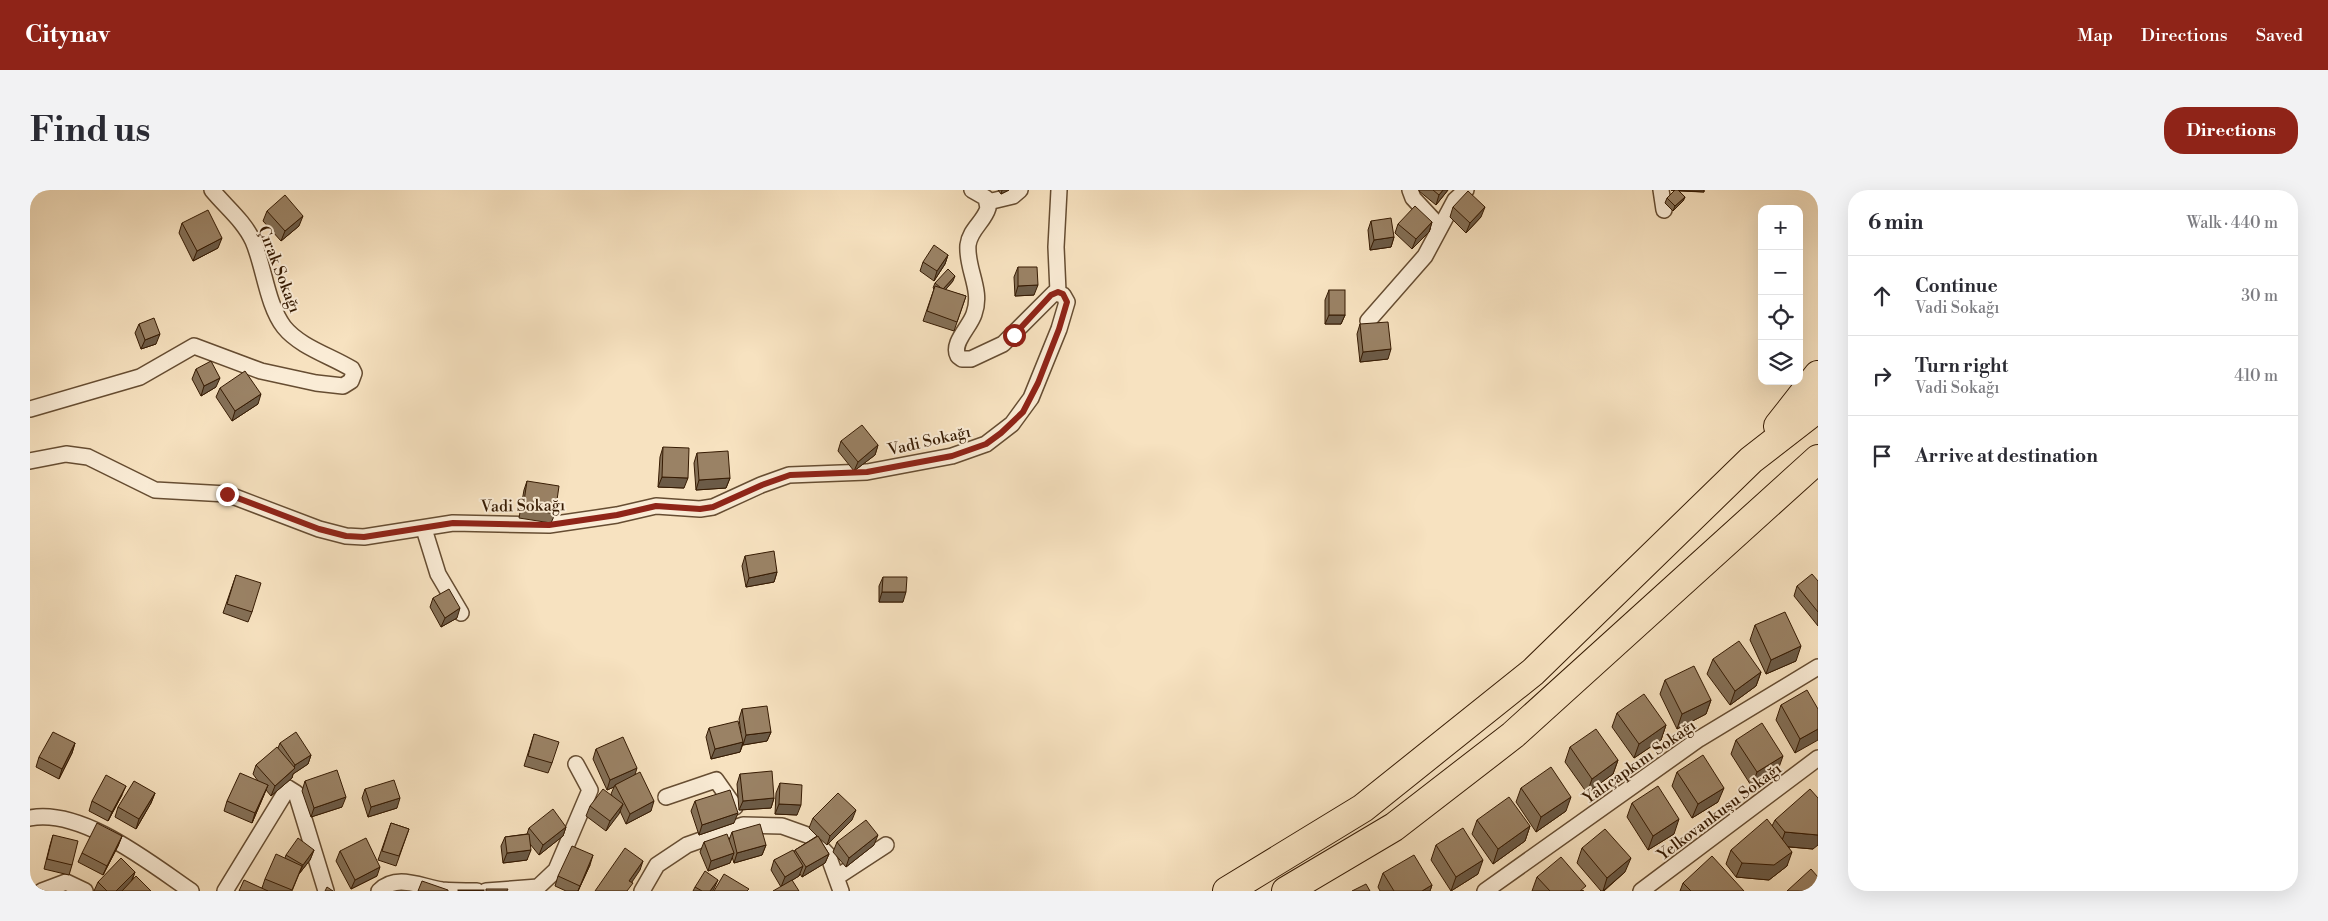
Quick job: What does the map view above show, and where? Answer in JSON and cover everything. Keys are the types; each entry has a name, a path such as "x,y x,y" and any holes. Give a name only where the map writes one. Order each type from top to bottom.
{"highway":[{"path":"1751,460 1818,375"},
{"path":"1227,891 1363,808 1534,672 1751,460 1818,408"},
{"path":"1286,891 1394,827 1513,735 1818,459"}],"street":[{"name":"Çırak Sokağı","path":"30,409 140,377 194,346 261,371 290,378 343,386 351,381 354,373 352,369 309,346 284,327 276,312 258,253 246,227 212,190"},
{"path":"972,190 982,195 988,202 987,212 973,229 968,244 969,261 977,297 974,314 957,344 958,356 962,359 970,359 1003,344 1014,335 1051,295 1058,292 1056,247 1059,190"},
{"path":"988,202 1013,196 1020,190"},
{"path":"1410,190 1413,198 1440,227"},
{"path":"1368,321 1425,256 1455,200 1466,190"},
{"path":"1662,190 1664,210"},
{"name":"Vadi Sokağı","path":"30,461 66,454 88,457 155,490 227,494 305,525 346,536 364,537 453,523 549,525 617,515 656,506 700,509 713,507 762,485 790,475 867,472 968,451 1001,433 1023,412 1031,398 1066,306 1066,298 1058,292"},
{"path":"424,529 438,574 461,613"},
{"name":"Yalıçapkını Sokağı","path":"1485,891 1699,739 1818,668"},
{"name":"Yelkovankuşu Sokağı","path":"1641,891 1818,758"},
{"path":"486,891 538,886 556,870 590,790 576,764"},
{"path":"666,797 716,780 734,806 742,825"},
{"path":"225,891 288,788 296,793 326,891"},
{"path":"30,818 40,816 61,819 109,836 191,891"},
{"path":"642,891 657,865 687,845 742,825 782,826 810,836 828,855 839,884 886,845"},
{"path":"42,891 66,882 85,891"},
{"path":"379,891 383,886 400,882 417,883 442,890 477,891"}],"building":[{"path":"1433,190 1443,190 1439,195"},
{"path":"1675,190 1678,190 1685,197 1675,206 1667,198"},
{"path":"1468,191 1485,207 1470,223 1453,207"},
{"path":"285,195 303,216 285,231 267,211"},
{"path":"1415,206 1432,222 1416,239 1398,224"},
{"path":"208,210 222,238 197,251 182,223"},
{"path":"1391,218 1394,237 1374,240 1371,221"},
{"path":"934,245 948,255 937,271 923,262"},
{"path":"1018,267 1037,267 1038,285 1018,286"},
{"path":"948,269 955,276 943,289 935,283"},
{"path":"935,286 966,296 957,322 927,311"},
{"path":"1329,290 1345,290 1345,315 1329,315"},
{"path":"154,318 160,334 145,340 139,324"},
{"path":"1388,322 1391,349 1363,352 1360,324"},
{"path":"211,361 220,378 204,386 196,369"},
{"path":"245,371 261,394 235,411 220,388"},
{"path":"862,425 878,445 858,462 841,441"},
{"path":"663,447 689,448 688,478 662,477"},
{"path":"728,451 730,478 699,480 697,453"},
{"path":"527,481 559,486 555,514 523,508"},
{"path":"774,551 777,572 749,578 745,556"},
{"path":"1812,574 1818,581 1818,612 1797,586"},
{"path":"236,575 261,583 252,612 227,604"},
{"path":"883,577 907,577 906,592 882,592"},
{"path":"449,589 460,608 445,618 433,598"},
{"path":"1785,612 1801,646 1771,660 1755,625"},
{"path":"1739,641 1761,672 1735,691 1713,659"},
{"path":"1694,666 1711,700 1682,714 1665,680"},
{"path":"1807,690 1818,709 1818,729 1800,739 1781,705"},
{"path":"1644,694 1666,725 1639,744 1617,713"},
{"path":"767,706 771,732 746,735 742,709"},
{"path":"738,721 743,742 715,749 709,728"},
{"path":"1762,723 1783,756 1757,772 1736,740"},
{"path":"1596,729 1618,760 1592,779 1570,747"},
{"path":"53,732 75,743 62,769 39,757"},
{"path":"296,732 311,755 295,765 280,743"},
{"path":"534,734 559,742 552,763 528,756"},
{"path":"623,737 637,768 610,780 596,749"},
{"path":"277,747 295,768 275,786 256,765"},
{"path":"1703,755 1724,788 1698,804 1677,772"},
{"path":"1551,767 1571,797 1541,817 1521,788"},
{"path":"337,770 346,797 314,808 305,781"},
{"path":"772,771 774,798 743,801 740,774"},
{"path":"640,772 654,801 630,814 615,785"},
{"path":"240,773 268,785 255,813 227,801"},
{"path":"106,775 126,786 112,812 92,801"},
{"path":"394,780 400,798 371,807 365,789"},
{"path":"134,781 155,793 139,819 118,807"},
{"path":"780,783 802,785 801,805 779,804"},
{"path":"1658,786 1679,819 1653,836 1632,803"},
{"path":"603,789 623,804 610,821 590,806"},
{"path":"1810,789 1818,798 1818,835 1785,832 1775,820"},
{"path":"730,790 738,813 702,825 695,801"},
{"path":"838,793 856,810 830,836 813,818"},
{"path":"1509,797 1530,826 1498,849 1477,820"},
{"path":"553,809 566,827 543,845 529,828"},
{"path":"1767,819 1792,852 1774,865 1742,863 1731,850"},
{"path":"866,820 878,835 849,858 837,842"},
{"path":"97,823 122,836 107,866 82,853"},
{"path":"391,823 409,829 399,856 382,851"},
{"path":"760,824 766,845 737,853 732,832"},
{"path":"1463,828 1483,860 1456,877 1436,845"},
{"path":"1605,829 1631,858 1607,878 1582,848"},
{"path":"529,834 531,850 507,853 505,837"},
{"path":"727,834 734,853 711,861 704,842"},
{"path":"53,835 78,841 72,865 47,859"},
{"path":"818,836 829,854 806,867 795,850"},
{"path":"298,838 314,850 303,865 286,855"},
{"path":"366,838 380,867 355,880 340,851"},
{"path":"572,846 593,855 580,886 558,876"},
{"path":"625,848 643,861 629,881 633,883 627,891 595,891"},
{"path":"793,850 803,866 785,877 774,860"},
{"path":"276,854 302,866 292,890 265,879"},
{"path":"1414,855 1432,885 1422,891 1394,891 1383,873"},
{"path":"1712,856 1744,891 1691,891 1683,883"},
{"path":"1561,857 1586,886 1580,891 1550,891 1537,877"},
{"path":"121,858 135,872 116,891 107,891 98,882"},
{"path":"1811,869 1818,877 1818,891 1787,891"},
{"path":"705,871 718,880 710,891 702,891 695,887"},
{"path":"724,874 749,889 747,891 714,891"},
{"path":"136,876 151,891 122,891"},
{"path":"244,880 268,891 239,891"},
{"path":"792,880 799,891 773,891"},
{"path":"422,881 448,890 448,891 418,891"},
{"path":"1366,884 1370,891 1352,891"},
{"path":"327,887 333,891 325,891"},
{"path":"486,889 508,889 507,891 486,891"},
{"path":"484,890 484,891 458,891"}],"route":[{"path":"227,494 239,497 305,525 346,536 364,537 453,523 549,525 617,515 645,507 666,506 700,509 713,507 762,485 790,475 867,472 952,456 986,444 1012,424 1023,412 1031,398 1059,329 1067,302 1063,294 1058,292 1051,295 1014,335"}]}
